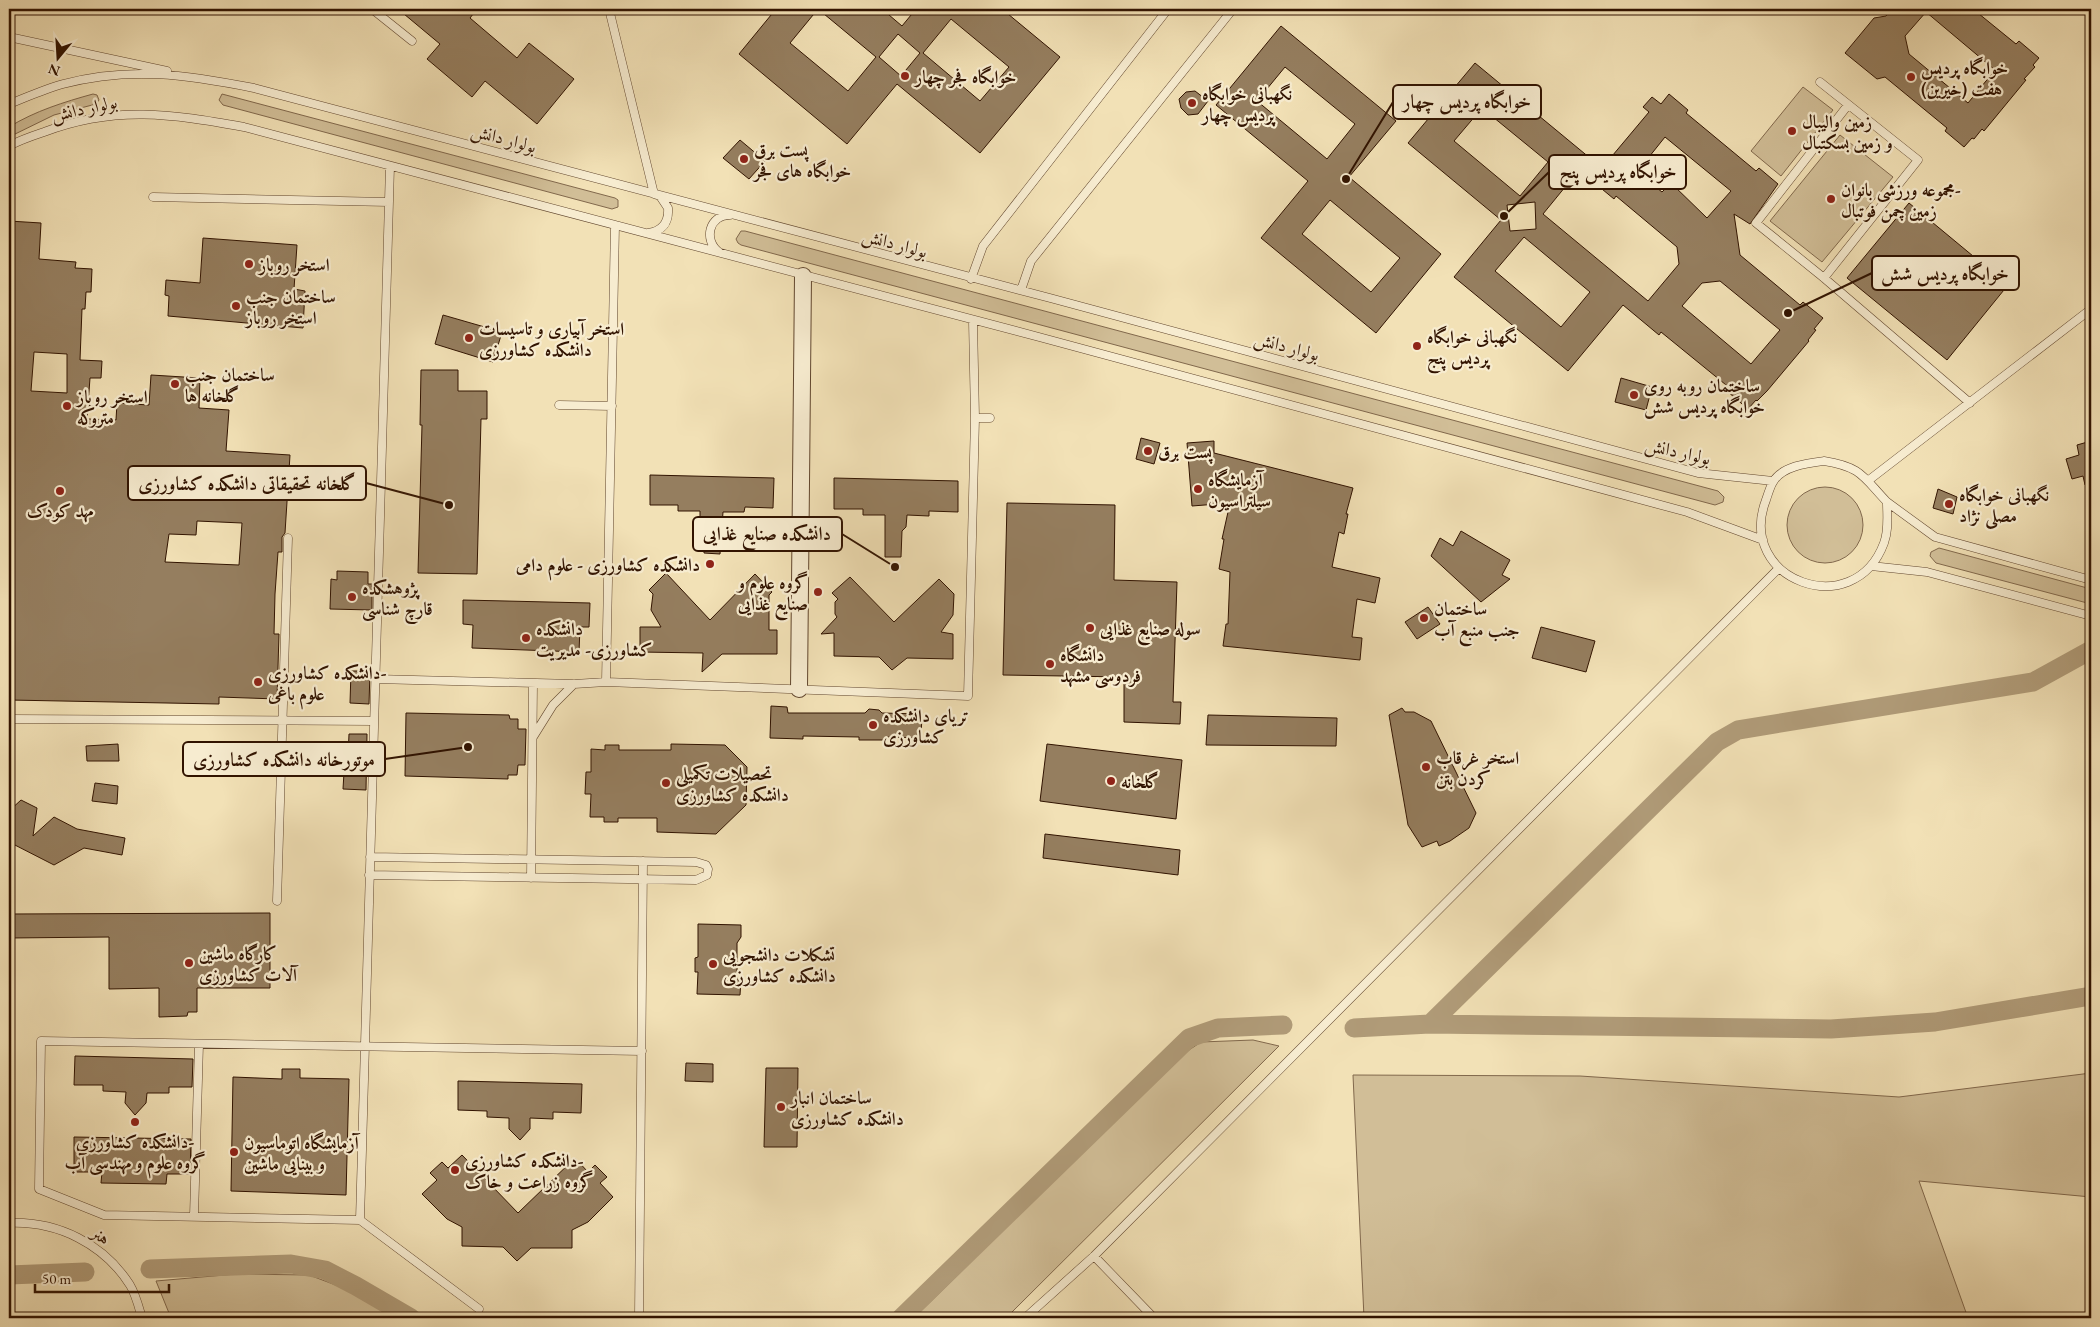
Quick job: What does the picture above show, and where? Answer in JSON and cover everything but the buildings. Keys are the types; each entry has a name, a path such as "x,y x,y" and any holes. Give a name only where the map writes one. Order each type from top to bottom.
{"street":[{"path":"799,689 803,276"}],"lane":[{"path":"372,9 412,41"},
{"path":"609,9 654,194 660,196 668,208 667,222 657,232 642,232"},
{"path":"971,279 983,246 1168,9"},
{"path":"1021,290 1032,261 1233,9"},
{"path":"9,36 189,76"},
{"name":"بولوار دانش","path":"9,104 63,84 122,73 189,76 254,88 971,279 1021,290 1698,473 1773,481"},
{"path":"1820,82 1918,160 1824,278"},
{"path":"1848,105 1756,223 1824,278 1970,403"},
{"name":"بولوار دانش","path":"9,146 67,123 120,114 182,116 244,127 1687,512 1763,540"},
{"path":"360,1220 390,166"},
{"path":"153,197 389,202"},
{"path":"724,254 712,247 709,233 714,221 720,216 734,215"},
{"path":"606,682 615,225"},
{"path":"1869,480 2091,309"},
{"path":"375,679 574,684 606,682 968,696 975,418 973,321"},
{"path":"559,405 612,406"},
{"path":"975,418 990,418"},
{"path":"1887,502 1885,541 1878,556 1871,566 1855,579 1840,585 1824,587 1807,585 1792,578 1779,568 1769,555 1763,540 1761,524 1763,507 1773,481 1789,469 1824,461 1841,464 1856,470 1869,480 1887,502 1935,538 2091,580"},
{"path":"277,901 288,538"},
{"path":"1871,566 1927,572 2091,616"},
{"path":"1025,1318 1094,1256 1779,568"},
{"path":"531,878 533,683"},
{"path":"532,738 552,705 574,684"},
{"path":"9,719 374,721"},
{"path":"369,875 696,880 707,875 708,869 706,865 696,862 370,857"},
{"path":"639,1318 643,861"},
{"path":"479,1309 360,1220 104,1215 39,1190 41,1041 642,1051"},
{"path":"194,1216 199,1044"},
{"name":"هنر","path":"9,1223 22,1223 66,1231 105,1254 131,1286 142,1318"},
{"path":"1094,1256 1154,1318"}],"shaded area":[{"name":"زمین والیبال و زمین بسکتبال","path":"1803,87 1833,110 1781,176 1751,151"},
{"path":"93,94 97,95 99,100 96,104 54,115 9,137 9,127 19,121 71,100"},
{"path":"222,94 615,198 618,200 618,207 612,209 223,105 219,100"},
{"name":"مجموعه ورزشی بانوان- زمین چمن فوتبال","path":"1840,135 1893,177 1822,262 1770,221"},
{"path":"741,231 1718,491 1724,497 1723,502 1715,505 741,245 736,239"},
{"path":"1825,487 1840,490 1852,498 1860,510 1863,525 1860,540 1852,552 1840,560 1825,563 1810,560 1798,552 1790,540 1787,525 1790,510 1798,498 1810,490"},
{"path":"1939,548 2091,589 2091,604 1936,563 1930,556 1931,552"},
{"path":"1253,1040 1279,1046 1006,1318 914,1318 1180,1056 1201,1042"},
{"path":"2091,1073 2091,1197 1919,1181 1968,1318 1364,1318 1353,1075 1580,1076 1899,1097"},
{"path":"236,1274 309,1275 357,1293 397,1318 171,1318 156,1281"}],"waterway":[{"path":"1430,1024 1717,742 1738,730 2033,682 2091,650"},
{"path":"1354,1028 1430,1024 1831,1029 1935,1022 2091,996"},
{"path":"901,1318 1189,1038 1218,1028 1283,1025"},
{"path":"150,1269 291,1264 325,1270 411,1318"},
{"path":"9,1275 85,1272"}],"place":[{"name":"خوابگاه فجر چهار","path":"905,76"},
{"name":"خوابگاه پردیس هفت (خیرین)","path":"1911,77"},
{"name":"نگهبانی خوابگاه پردیس چهار","path":"1192,103"},
{"name":"زمین والیبال و زمین بسکتبال","path":"1792,131"},
{"name":"پست برق خوابگاه های فجر","path":"744,159"},
{"name":"خوابگاه پردیس چهار","path":"1346,179"},
{"name":"مجموعه ورزشی بانوان- زمین چمن فوتبال","path":"1831,199"},
{"name":"خوابگاه پردیس پنج","path":"1504,216"},
{"name":"استخر روباز","path":"249,264"},
{"name":"ساختمان جنب استخر روباز","path":"236,306"},
{"name":"خوابگاه پردیس شش","path":"1788,313"},
{"name":"استخر آبیاری و تاسیسات دانشکده کشاورزی","path":"469,338"},
{"name":"نگهبانی خوابگاه پردیس پنج","path":"1417,346"},
{"name":"ساختمان جنب گلخانه ها","path":"175,384"},
{"name":"ساختمان روبه روی خوابگاه پردیس شش","path":"1634,395"},
{"name":"استخر روباز متروکه","path":"67,406"},
{"name":"پست برق","path":"1148,451"},
{"name":"آزمایشگاه سیلتراسیون","path":"1198,489"},
{"name":"مهد کودک","path":"60,491"},
{"name":"نگهبانی خوابگاه مصلی نژاد","path":"1949,504"},
{"name":"گلخانه تحقیقاتی دانشکده کشاورزی","path":"449,505"},
{"name":"دانشکده کشاورزی - علوم دامی","path":"710,564"},
{"name":"دانشکده صنایع غذایی","path":"895,567"},
{"name":"گروه علوم و صنایع غذایی","path":"818,592"},
{"name":"پژوهشکده قارچ شناسی","path":"352,597"},
{"name":"ساختمان جنب منبع آب","path":"1424,618"},
{"name":"سوله صنایع غذایی","path":"1090,628"},
{"name":"دانشکده کشاورزی- مدیریت","path":"526,638"},
{"name":"دانشگاه فردوسی مشهد","path":"1050,664"},
{"name":"دانشکده کشاورزی- علوم باغی","path":"258,682"},
{"name":"تریای دانشکده کشاورزی","path":"873,725"},
{"name":"موتورخانه دانشکده کشاورزی","path":"468,747"},
{"name":"استخر غرقاب کردن بتن","path":"1426,767"},
{"name":"گلخانه","path":"1111,781"},
{"name":"تحصیلات تکمیلی دانشکده کشاورزی","path":"666,783"},
{"name":"کارگاه ماشین آلات کشاورزی","path":"189,963"},
{"name":"تشکلات دانشجویی دانشکده کشاورزی","path":"713,964"},
{"name":"ساختمان انبار دانشکده کشاورزی","path":"781,1107"},
{"name":"دانشکده کشاورزی- گروه علوم و مهندسی آب","path":"135,1122"},
{"name":"آزمایشگاه اتوماسیون و بینایی ماشین","path":"234,1152"},
{"name":"دانشکده کشاورزی- گروه زراعت و خاک","path":"455,1170"}]}
